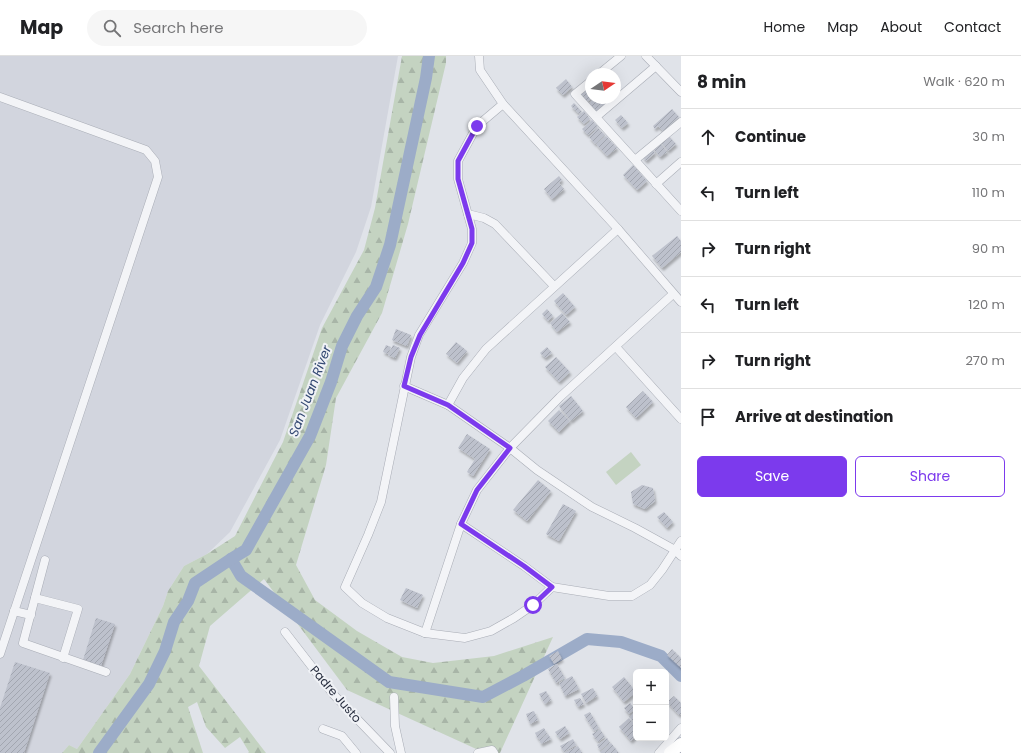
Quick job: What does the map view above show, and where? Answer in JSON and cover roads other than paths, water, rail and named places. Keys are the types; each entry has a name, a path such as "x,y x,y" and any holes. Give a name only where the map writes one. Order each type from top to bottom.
{"highway":[{"path":"670,753 681,744"}],"street":[{"path":"479,56 480,70 502,104 618,229 681,302"},
{"path":"606,68 621,56"},
{"path":"646,56 681,92"},
{"path":"596,117 656,66"},
{"path":"585,86 575,94 656,184 679,206"},
{"path":"0,97 146,150 155,161 158,177 0,654"},
{"path":"502,104 477,126 458,161 458,179 472,229 472,243 463,263 420,335 411,357 381,502 345,587 362,603 387,618 426,633 465,638 492,631 533,605 552,587"},
{"path":"635,160 681,122"},
{"path":"656,184 681,162"},
{"path":"468,214 484,218 495,224 554,286"},
{"path":"448,405 463,378 486,349 618,229"},
{"path":"426,633 461,524 477,490 510,448 560,397 673,294"},
{"path":"616,347 681,419"},
{"path":"404,386 448,405 510,448 537,470 592,507 621,520 678,553"},
{"path":"461,524 524,566 552,587 609,596 632,596 650,585 678,553 681,542"},
{"path":"45,560 23,643 106,672"},
{"path":"35,598 78,609 63,658"},
{"path":"14,611 31,615"},
{"name":"Padre Justo","path":"285,632 333,694 390,753"},
{"path":"394,696 395,726 401,753"},
{"path":"659,753 681,728"},
{"path":"323,729 342,736 356,753"},
{"path":"478,753 489,750 492,750 494,753"}],"waterway":[{"name":"San Juan River","path":"99,753 149,684 165,651 174,622 188,601 195,583 246,550 310,436 331,382 342,346 357,316 376,287 390,245 426,78 429,56"},
{"path":"231,559 241,576 389,682 483,697 587,639 621,642 661,656 681,676"}]}
